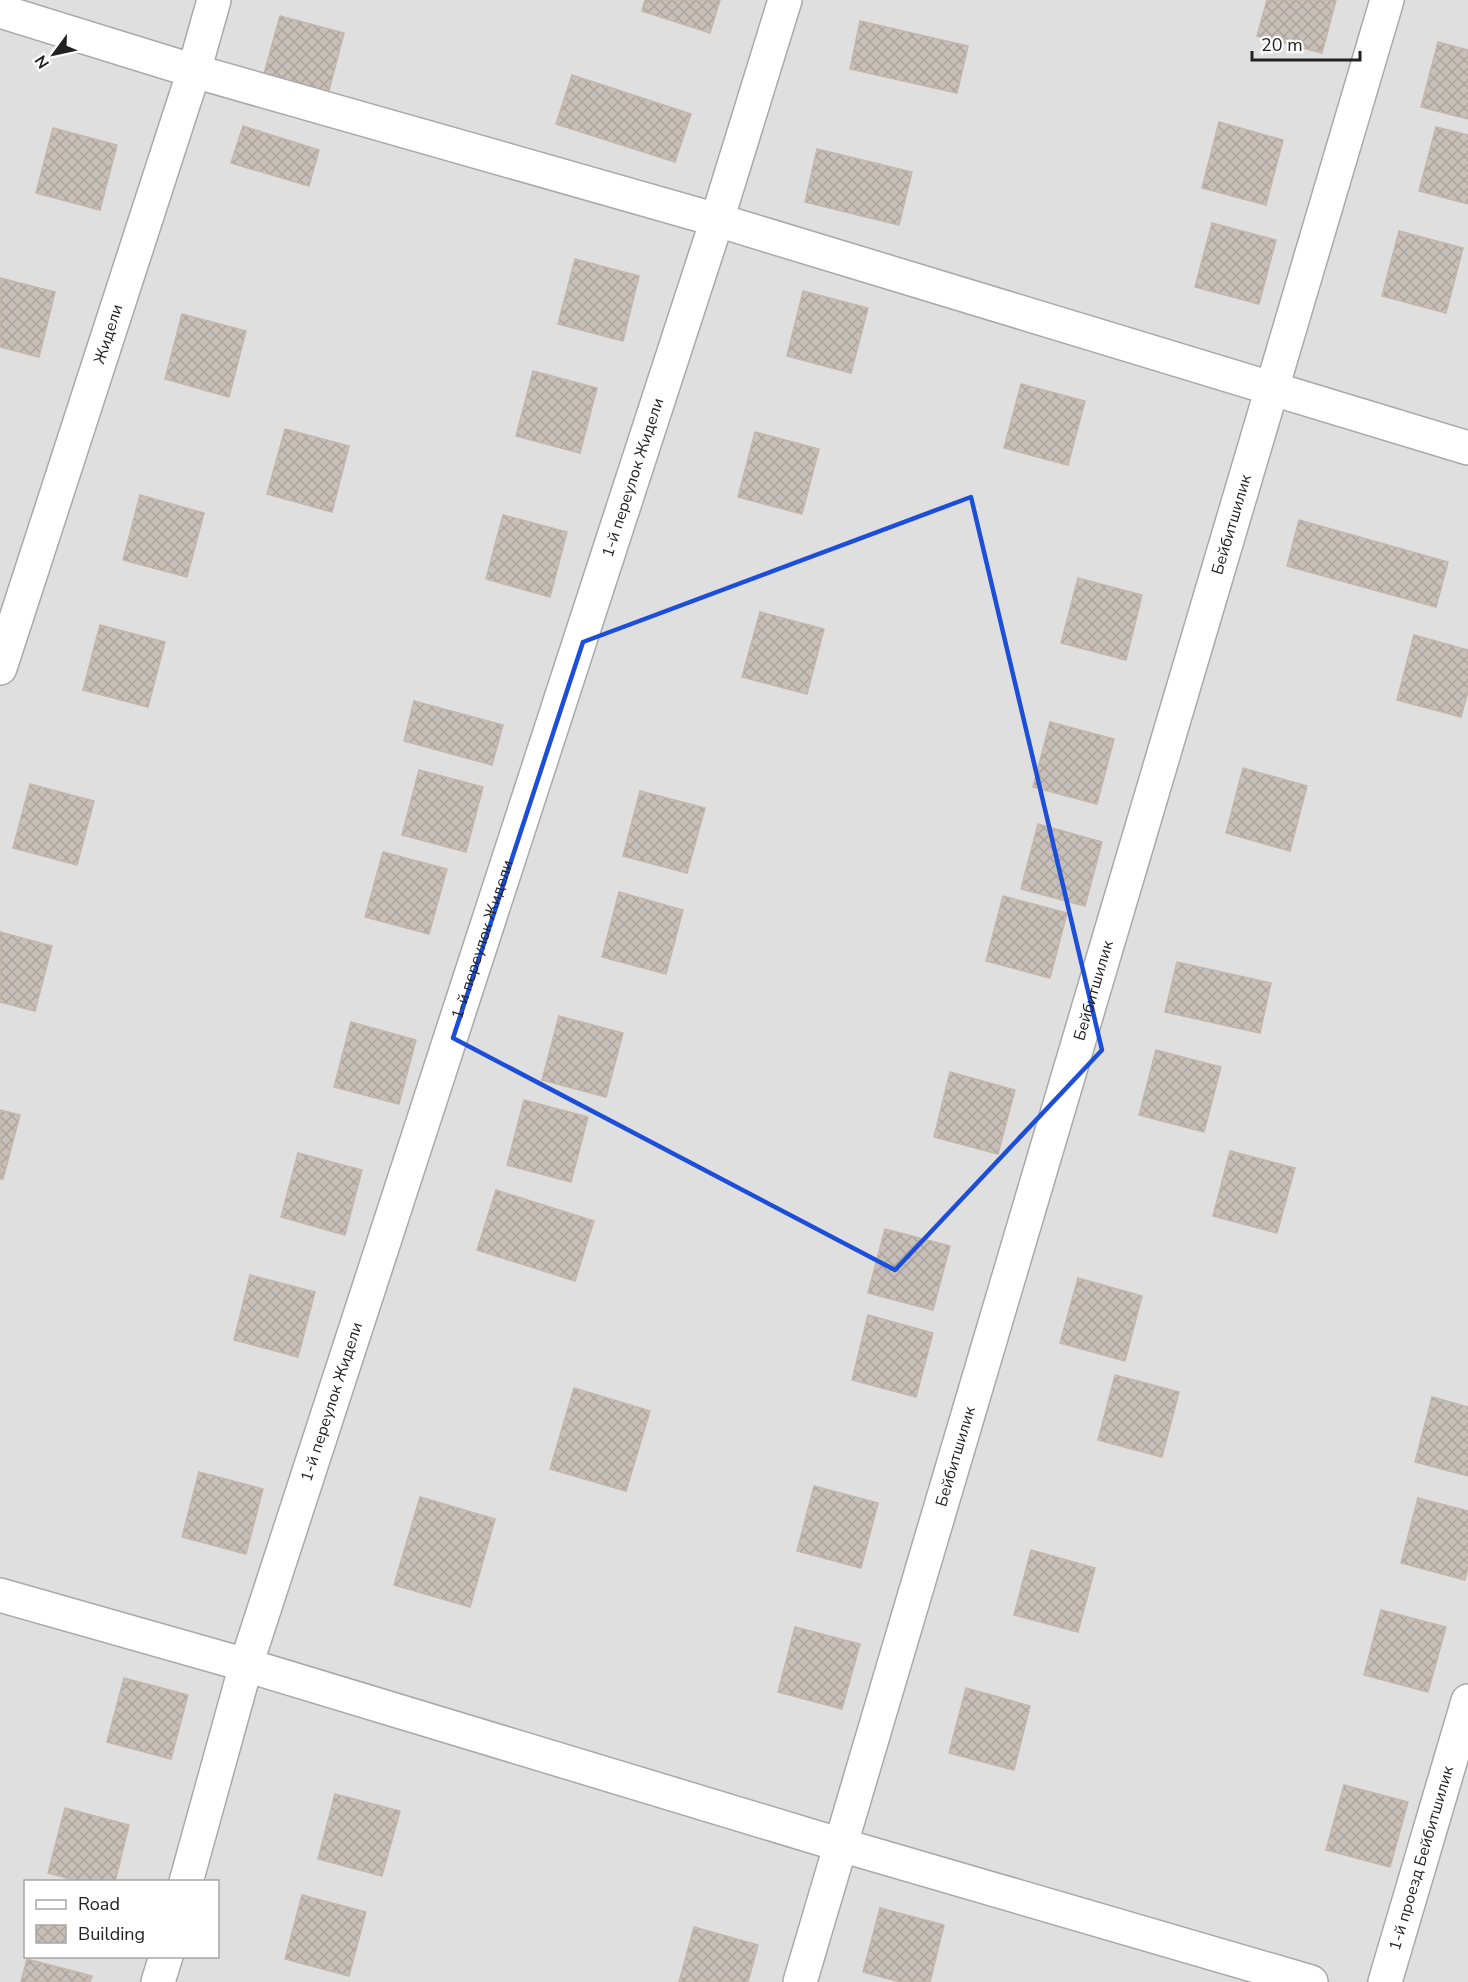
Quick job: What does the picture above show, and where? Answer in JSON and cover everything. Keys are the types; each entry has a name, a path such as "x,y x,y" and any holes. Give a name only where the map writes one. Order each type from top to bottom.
{"street":[{"name":"Жидели","path":"0,668 194,71 214,0"},
{"name":"1-й переулок Жидели","path":"186,1880 246,1665 717,220 785,0"},
{"name":"Бейбитшилик","path":"800,1982 1387,0"},
{"path":"0,11 194,71 717,220 1468,448"},
{"path":"0,1595 246,1665 841,1845 1311,1982"},
{"name":"1-й проезд Бейбитшилик","path":"1385,1982 1468,1701"},
{"path":"158,1982 164,1958"}],"highlighted area":[{"path":"971,497 1102,1050 895,1270 453,1038 583,642"}],"shaded area":[{"path":"0,0 1468,0 1468,1982 0,1982"}],"building":[{"path":"645,0 720,0 710,33 642,11"},
{"path":"1267,0 1336,0 1322,53 1257,36"},
{"path":"280,16 344,33 327,98 262,81"},
{"path":"860,21 968,46 957,93 850,69"},
{"path":"1438,42 1468,50 1468,119 1421,107"},
{"path":"572,75 691,114 675,162 556,124"},
{"path":"1219,122 1283,140 1266,205 1202,188"},
{"path":"243,126 319,150 309,186 231,163"},
{"path":"1436,127 1468,135 1468,204 1419,191"},
{"path":"53,128 117,145 100,210 36,193"},
{"path":"817,149 912,172 899,225 805,202"},
{"path":"1212,223 1276,240 1259,304 1195,287"},
{"path":"1399,231 1463,248 1446,313 1382,296"},
{"path":"575,259 639,276 623,341 558,324"},
{"path":"0,278 55,292 39,357 0,347"},
{"path":"803,291 868,308 851,373 787,356"},
{"path":"182,314 246,331 229,397 165,379"},
{"path":"533,371 597,388 580,453 516,436"},
{"path":"1021,384 1085,401 1068,465 1004,448"},
{"path":"285,429 349,446 332,512 267,494"},
{"path":"755,432 819,449 802,514 738,497"},
{"path":"140,495 204,513 187,577 123,560"},
{"path":"503,515 567,532 550,597 486,579"},
{"path":"1299,520 1448,562 1436,607 1287,566"},
{"path":"1078,578 1142,595 1126,660 1061,643"},
{"path":"760,612 824,629 807,694 742,677"},
{"path":"100,625 165,642 148,707 83,690"},
{"path":"1414,635 1468,650 1468,691 1461,717 1397,700"},
{"path":"414,701 503,725 492,765 404,741"},
{"path":"1050,722 1114,739 1097,804 1033,787"},
{"path":"1243,768 1307,786 1290,851 1226,833"},
{"path":"419,770 483,787 466,852 402,835"},
{"path":"30,784 94,801 77,865 13,848"},
{"path":"640,791 705,808 687,873 623,856"},
{"path":"1038,824 1102,842 1085,906 1021,889"},
{"path":"383,852 447,869 429,934 365,917"},
{"path":"619,892 683,910 666,974 602,957"},
{"path":"1003,896 1067,913 1050,978 986,961"},
{"path":"0,932 52,946 35,1011 0,1002"},
{"path":"1177,962 1271,983 1260,1033 1165,1012"},
{"path":"559,1016 623,1033 606,1097 542,1080"},
{"path":"351,1022 416,1040 399,1104 334,1087"},
{"path":"1156,1050 1221,1067 1204,1132 1139,1115"},
{"path":"950,1072 1015,1090 998,1154 934,1137"},
{"path":"524,1100 588,1117 571,1182 507,1165"},
{"path":"0,1110 20,1115 3,1179 0,1179"},
{"path":"1230,1151 1295,1168 1277,1233 1213,1216"},
{"path":"298,1153 362,1170 345,1235 281,1217"},
{"path":"496,1190 594,1221 575,1281 477,1250"},
{"path":"885,1229 950,1246 933,1310 868,1293"},
{"path":"250,1275 315,1292 298,1357 234,1340"},
{"path":"1078,1278 1142,1296 1125,1361 1060,1343"},
{"path":"868,1315 933,1333 916,1397 852,1380"},
{"path":"1115,1375 1179,1392 1162,1457 1098,1440"},
{"path":"574,1388 650,1411 626,1491 550,1469"},
{"path":"1432,1397 1468,1407 1468,1476 1415,1462"},
{"path":"199,1472 263,1489 246,1554 182,1537"},
{"path":"814,1486 878,1503 861,1568 797,1551"},
{"path":"420,1497 495,1519 470,1607 394,1585"},
{"path":"1418,1498 1468,1511 1468,1567 1465,1580 1401,1563"},
{"path":"1031,1550 1095,1568 1078,1632 1014,1615"},
{"path":"1381,1610 1446,1627 1428,1692 1364,1675"},
{"path":"795,1627 860,1644 842,1709 778,1692"},
{"path":"124,1678 188,1695 171,1759 107,1742"},
{"path":"966,1688 1030,1706 1014,1770 949,1753"},
{"path":"1344,1785 1408,1802 1390,1867 1326,1850"},
{"path":"335,1794 400,1811 382,1876 318,1859"},
{"path":"65,1808 129,1825 115,1880 74,1880 48,1873"},
{"path":"302,1895 366,1912 349,1976 285,1959"},
{"path":"880,1908 944,1925 930,1982 900,1982 863,1972"},
{"path":"694,1927 758,1945 748,1982 679,1982"},
{"path":"27,1959 92,1976 90,1982 21,1982"}]}
